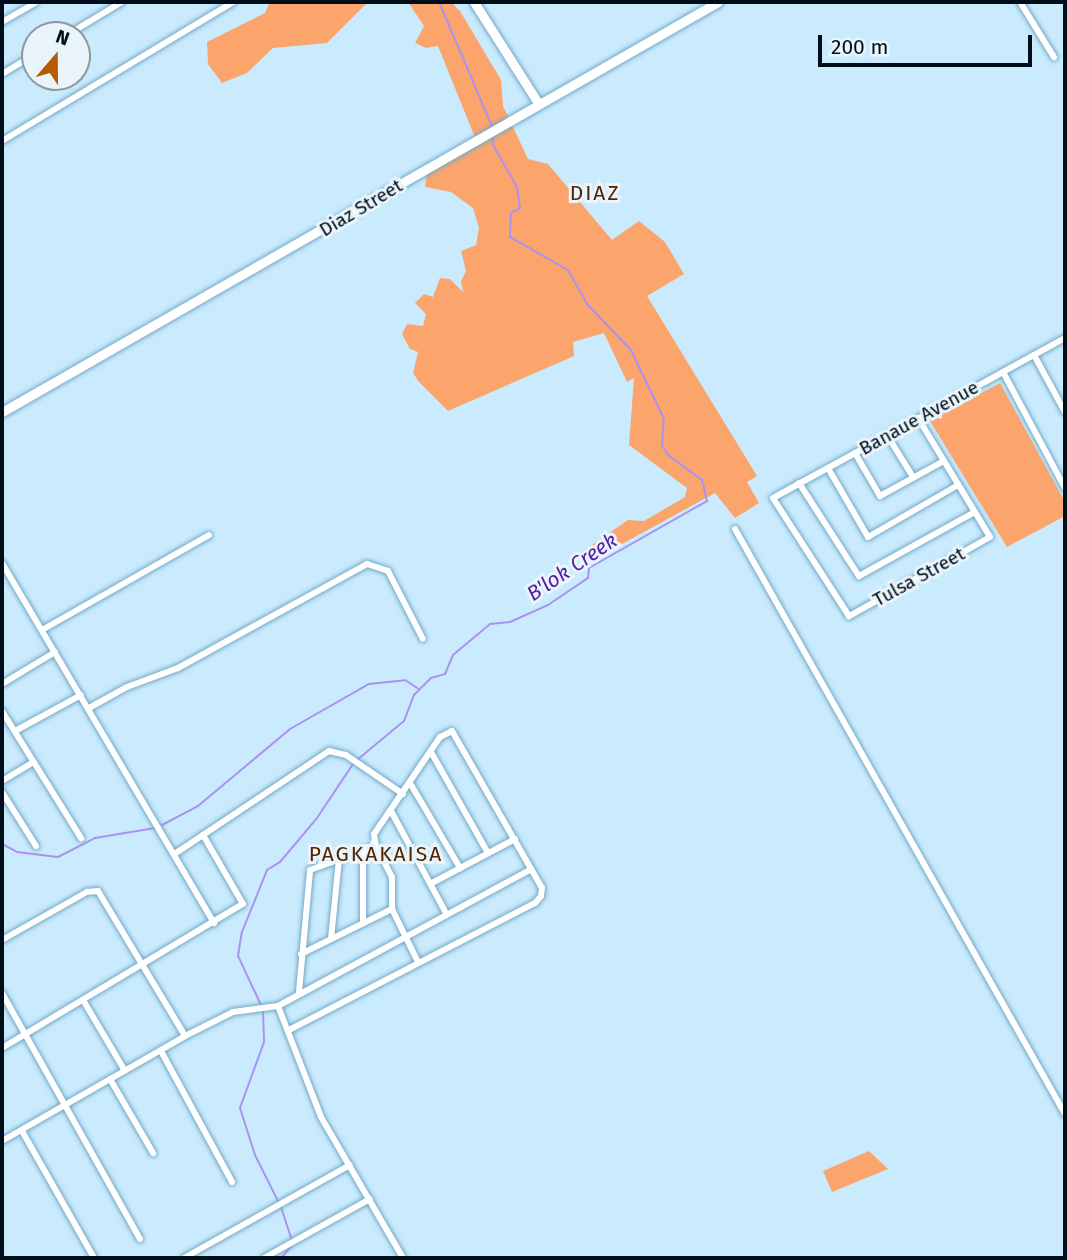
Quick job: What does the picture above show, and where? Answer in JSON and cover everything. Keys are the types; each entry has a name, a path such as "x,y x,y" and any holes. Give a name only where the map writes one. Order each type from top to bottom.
{"main road":[{"path":"474,2 538,103"},
{"name":"Diaz Street","path":"2,412 718,2"}],"street":[{"path":"2,22 36,2"},
{"path":"90,21 122,2"},
{"path":"2,141 233,2"},
{"path":"1020,2 1054,57"},
{"path":"2,74 21,62"},
{"name":"Banaue Avenue","path":"773,498 1064,340"},
{"path":"1034,355 1065,412"},
{"path":"1003,372 1065,488"},
{"name":"Tulsa Street","path":"773,498 849,616 990,537 918,418"},
{"path":"887,435 914,477"},
{"path":"855,453 880,496 944,461"},
{"path":"828,468 868,537 958,485"},
{"path":"799,483 859,576 975,512"},
{"path":"735,529 1065,1114"},
{"path":"42,630 209,535"},
{"path":"89,708 127,687 178,668 368,564 387,571 423,639"},
{"path":"3,567 176,853 214,923"},
{"path":"2,684 55,652"},
{"path":"15,731 81,695"},
{"path":"2,711 81,838"},
{"path":"289,1030 539,900 542,888 455,733 445,732 375,831 376,846 390,866 392,909 418,962"},
{"path":"176,853 324,753 333,750 360,764 403,794"},
{"path":"431,752 488,853"},
{"path":"2,781 34,762"},
{"path":"410,783 460,868"},
{"path":"2,792 36,846"},
{"path":"391,811 446,913"},
{"path":"2,1048 243,904 203,835"},
{"path":"432,883 515,839"},
{"path":"299,992 308,873 313,867 376,846"},
{"path":"363,851 363,923"},
{"path":"331,939 339,859"},
{"path":"2,1139 22,1131 185,1036 233,1012 257,1011 278,1006 405,934 531,869"},
{"path":"2,940 95,890 144,964 185,1036"},
{"path":"301,954 392,909"},
{"path":"2,993 140,1239"},
{"path":"83,1000 125,1071"},
{"path":"278,1006 313,1100 403,1258"},
{"path":"161,1051 232,1182"},
{"path":"110,1079 153,1153"},
{"path":"22,1131 94,1258"},
{"path":"184,1258 350,1165"},
{"path":"264,1258 370,1199"}],"shaded area":[{"path":"270,2 368,2 327,43 273,48 247,73 222,83 208,64 207,42 265,13"},
{"path":"408,2 451,2 460,11 501,80 503,106 528,159 548,164 612,240 639,221 665,242 684,274 647,296 757,476 747,482 759,503 735,518 715,493 602,555 583,551 628,520 644,521 685,497 687,488 629,445 634,378 627,382 604,333 573,342 574,356 448,411 419,382 413,373 418,352 410,349 402,334 407,324 423,326 426,314 415,303 424,294 433,297 440,278 450,279 463,292 461,281 466,271 461,251 476,245 479,228 473,208 451,192 425,187 427,174 478,145 438,46 426,48 415,43 424,26"},
{"path":"1000,383 1065,502 1065,516 1007,547 930,421"},
{"path":"869,1151 888,1169 832,1192 823,1171"}],"waterway":[{"name":"B'lok Creek","path":"439,2 492,126"},
{"name":"B'lok Creek","path":"357,760 404,721 414,695 431,678 445,674 453,655 490,624 510,622 548,605 588,578 589,568 707,501 702,480 668,455 662,445 664,419 631,350 587,304 568,270 510,237 511,213 520,208 517,187 493,145 493,135"},
{"path":"162,825 198,806 290,729 369,684 405,680 419,689"},
{"name":"B'lok Creek","path":"261,1005 238,956 242,932 267,870 280,862 317,818 353,764"},
{"path":"2,844 17,852 58,857 95,838 155,828"},
{"name":"B'lok Creek","path":"263,1011 264,1042 240,1108 255,1155 278,1201"},
{"name":"B'lok Creek","path":"281,1207 292,1240"},
{"name":"B'lok Creek","path":"281,1258 291,1247"}],"district":[{"name":"DIAZ","path":"595,193"},
{"name":"PAGKAKAISA","path":"376,854"}]}
